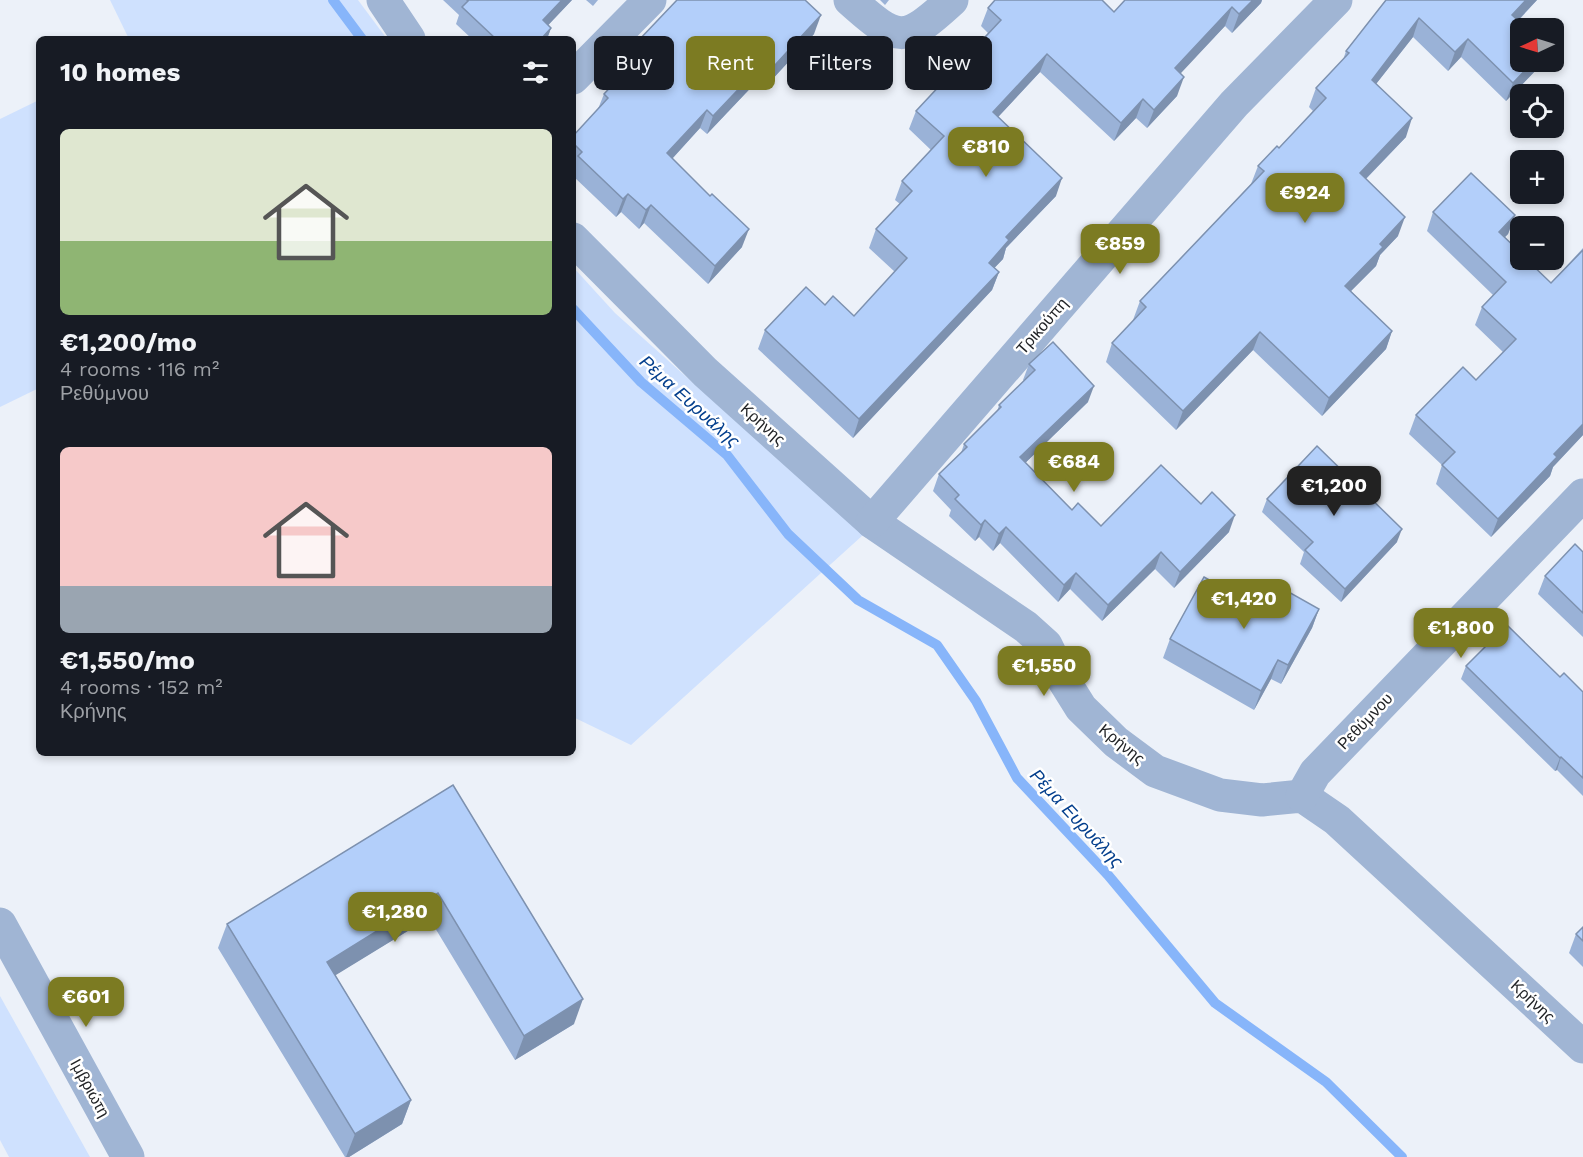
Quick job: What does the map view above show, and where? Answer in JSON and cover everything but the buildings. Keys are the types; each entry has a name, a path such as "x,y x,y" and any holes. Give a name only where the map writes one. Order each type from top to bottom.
{"street":[{"path":"383,0 407,36"},
{"path":"576,75 651,0"},
{"path":"850,0 890,32 912,32 952,0"},
{"name":"Τρικούπη","path":"872,522 1234,104 1336,0"},
{"name":"Κρήνης","path":"576,242 705,372 872,522 1026,627 1046,645 1061,676 1081,708 1116,742 1155,771 1220,795 1262,800 1302,796 1337,820 1583,1047"},
{"name":"Ρεθύμνου","path":"1302,796 1315,773 1583,495"},
{"name":"Ιμβριώτη","path":"0,924 128,1157"}],"shaded area":[{"path":"110,0 358,0 385,36 128,36"},
{"path":"36,101 36,389 0,407 0,119"},
{"path":"576,270 615,313 863,535 631,745 576,718"},
{"path":"0,996 90,1157 9,1157 0,1140"}],"waterway":[{"name":"Ρέμα Ευρυάλης","path":"333,0 360,36"},
{"name":"Ρέμα Ευρυάλης","path":"576,312 641,382 727,455 788,534 858,600 937,645 976,701 1017,778 1108,875 1215,1003 1326,1082 1402,1157"}]}
